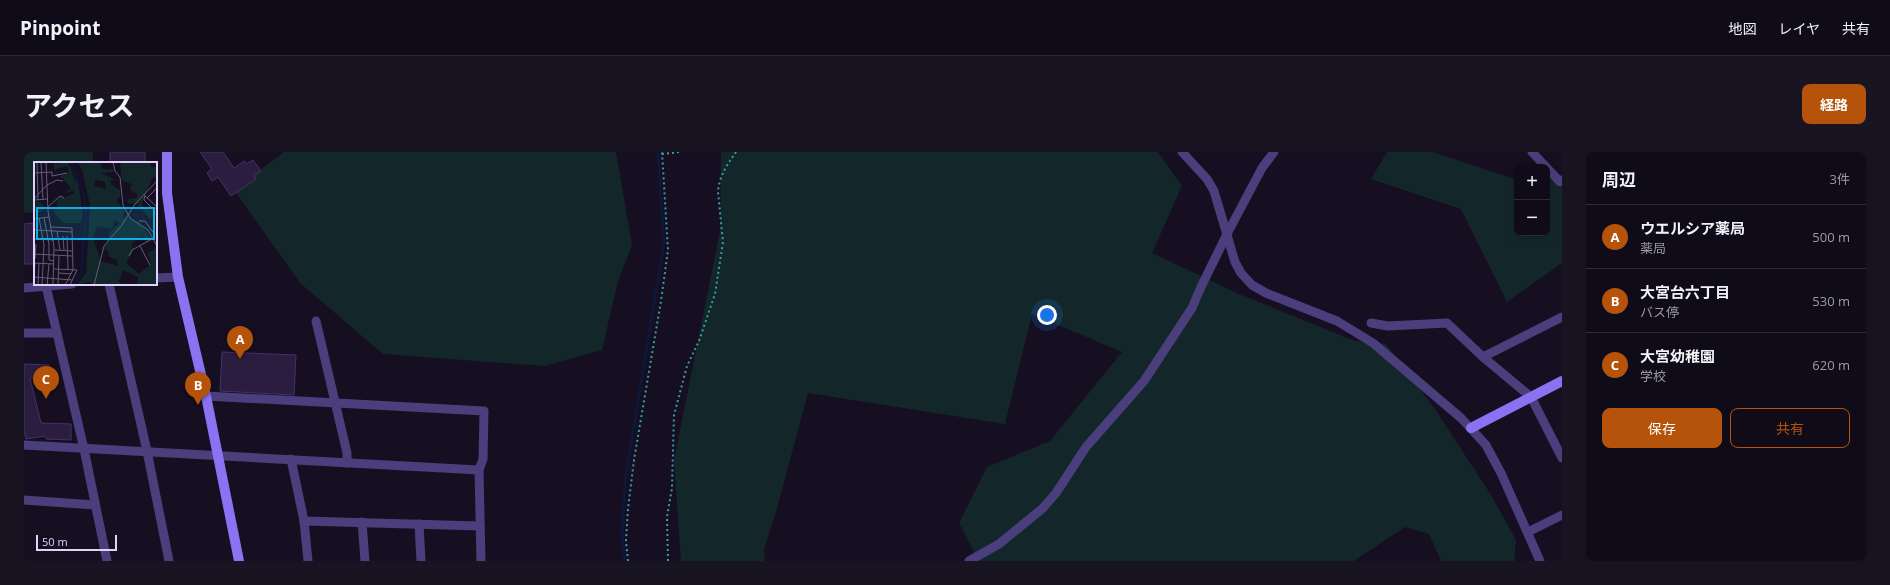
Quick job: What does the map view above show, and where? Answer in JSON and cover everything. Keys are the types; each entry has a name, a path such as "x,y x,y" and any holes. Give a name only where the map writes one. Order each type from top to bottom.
{"street":[{"path":"167,152 167,193 178,277 206,396 239,561"},
{"path":"1182,152 1207,179 1214,191 1235,262 1241,273 1252,285 1266,293 1337,321 1373,342 1471,428 1486,445 1502,473 1540,561"},
{"path":"969,561 999,544 1042,509 1056,493 1086,447 1148,374 1192,308 1200,287 1227,234 1262,168 1274,152"},
{"path":"1532,152 1544,164"},
{"path":"1550,170 1560,182 1562,180"},
{"path":"157,278 178,277"},
{"path":"24,288 59,285"},
{"path":"109,285 147,451 169,561"},
{"path":"46,286 84,449 107,561"},
{"path":"1483,357 1562,317"},
{"path":"316,321 347,453 347,463"},
{"path":"1371,323 1388,326 1447,323 1483,357 1531,398 1561,453"},
{"path":"24,333 57,333"},
{"path":"1471,428 1562,381"},
{"path":"206,396 484,411 483,459 479,470 481,561"},
{"path":"24,445 479,470"},
{"path":"291,459 304,520 308,561"},
{"path":"24,500 95,505"},
{"path":"1528,532 1562,515"},
{"path":"304,520 480,526"},
{"path":"362,522 365,561"},
{"path":"419,524 421,561"}],"path":[{"path":"628,561 626,540 634,460 668,250 662,153 680,152"},
{"path":"668,561 667,517 672,488 674,415 688,366 715,294 723,242 718,184 723,171 736,152"}],"green space":[{"path":"24,152 93,152 93,162 34,162 34,212 24,213"},
{"path":"284,152 616,152 632,245 618,281 602,350 545,366 383,354 300,283 234,190"},
{"path":"721,152 1158,152 1182,186 1152,253 1239,294 1355,341 1386,344 1435,409 1491,495 1516,540 1514,561 1441,561 1429,534 1405,527 1354,561 974,561 975,554 959,523 987,467 1050,441 1122,352 1032,314 1005,424 808,393 776,512 764,549 765,561 681,561 674,460 720,231"},
{"path":"1387,152 1433,152 1514,179 1514,236 1550,236 1550,179 1560,188 1562,186 1562,263 1507,302 1461,209 1371,179"}],"building":[{"path":"110,152 145,152 145,162 110,162"},
{"path":"200,152 223,152 234,168 244,161 246,164 253,160 261,171 254,175 256,179 231,196 218,177 212,181 207,173 212,169"},
{"path":"34,223 34,264 24,264 24,224"},
{"path":"222,352 296,355 294,395 220,391"},
{"path":"24,364 49,365 48,373 44,373 44,378 30,378 41,423 71,424 71,440 46,439 46,436 26,439 24,431"}],"waterway":[{"path":"625,561 622,536 625,482 664,242 658,152"}],"place":[{"name":"ウエルシア薬局","path":"240,359"},
{"name":"大宮幼稚園","path":"46,399"},
{"name":"大宮台六丁目","path":"198,405"}]}
